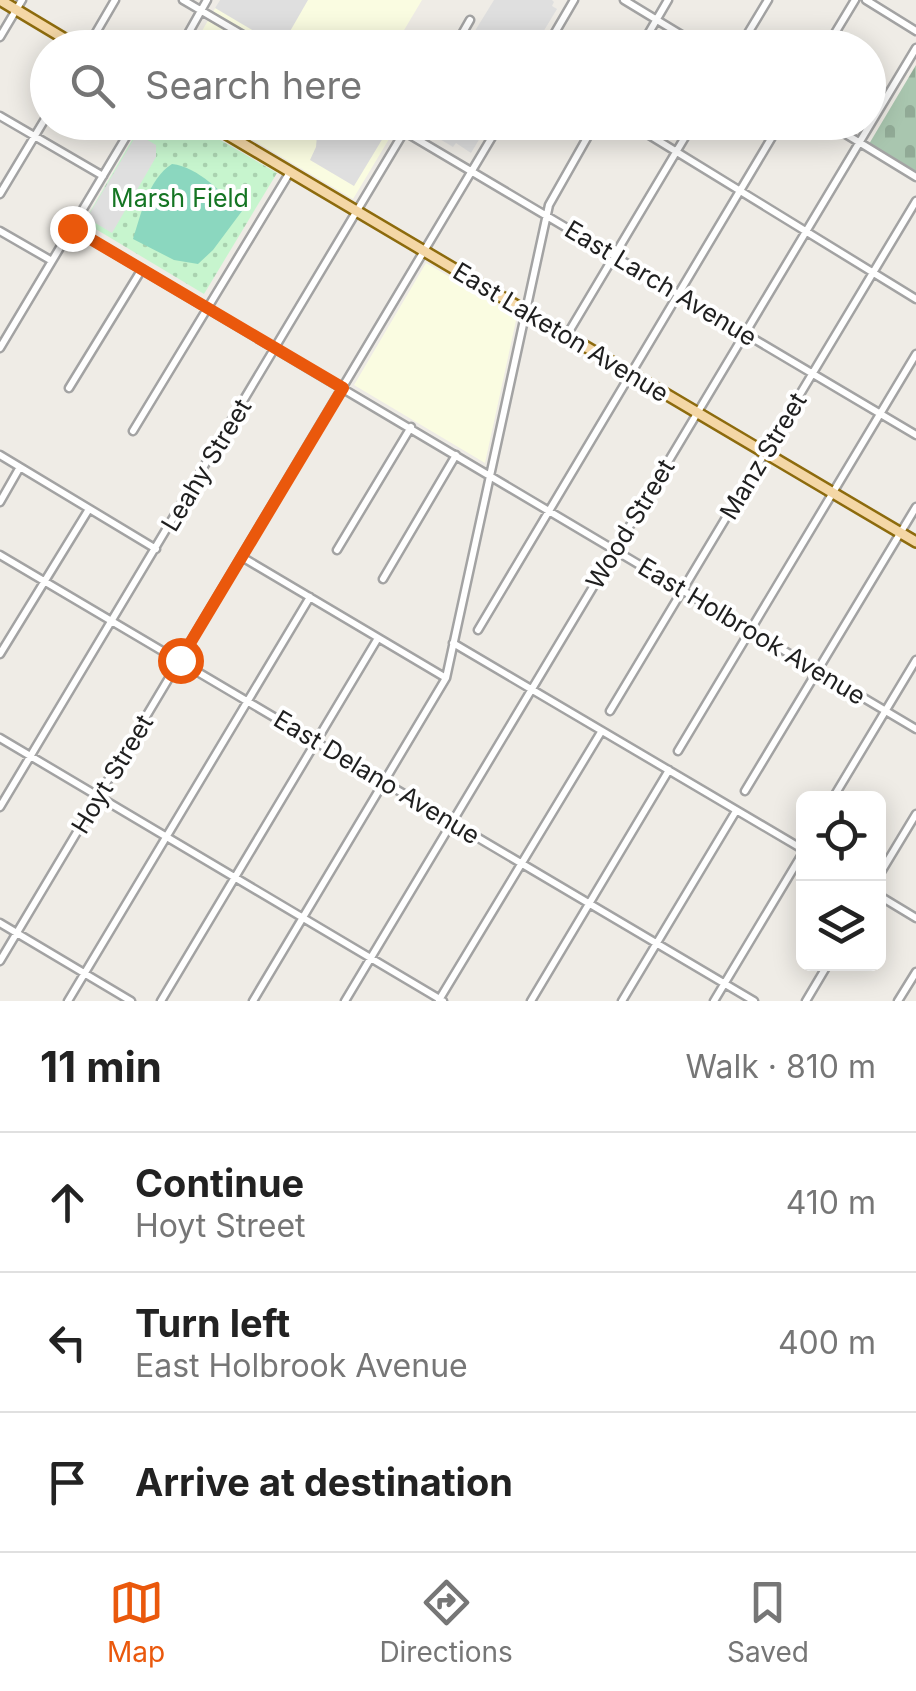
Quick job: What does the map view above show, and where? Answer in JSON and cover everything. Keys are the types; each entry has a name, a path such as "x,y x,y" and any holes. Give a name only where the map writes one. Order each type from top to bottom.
{"main road":[{"path":"0,0 50,30"},
{"name":"East Laketon Avenue","path":"236,140 916,542"}],"street":[{"path":"0,37 22,0"},
{"path":"98,30 115,0"},
{"path":"184,0 234,30"},
{"path":"190,30 208,0"},
{"path":"556,30 572,0"},
{"path":"624,0 674,30"},
{"path":"651,30 668,0"},
{"path":"749,30 768,0"},
{"path":"837,30 855,0"},
{"path":"866,0 916,30"},
{"path":"464,30 470,20"},
{"name":"Wood Street","path":"886,97 916,48"},
{"path":"0,116 30,135"},
{"path":"0,194 32,140"},
{"path":"39,140 102,176"},
{"path":"0,348 124,140"},
{"name":"Leahy Street","path":"0,807 400,140"},
{"name":"East Larch Avenue","path":"420,140 916,435"},
{"name":"Hoyt Street","path":"0,961 490,140"},
{"path":"253,1001 446,678 546,215 553,194 585,140"},
{"path":"657,140 916,300"},
{"path":"567,335 683,140"},
{"path":"478,630 770,140"},
{"path":"855,140 916,177"},
{"name":"Wood Street","path":"345,1001 858,142"},
{"path":"132,432 290,172"},
{"name":"Manz Street","path":"610,711 916,201"},
{"name":"East Holbrook Avenue","path":"72,228 916,729"},
{"path":"0,231 52,262"},
{"path":"70,388 142,269"},
{"path":"678,750 916,354"},
{"path":"337,550 411,427"},
{"path":"382,579 456,454"},
{"path":"0,455 156,549"},
{"path":"0,502 20,468"},
{"path":"0,654 89,508"},
{"path":"745,792 916,508"},
{"name":"East Delano Avenue","path":"0,554 754,1001"},
{"path":"242,557 446,678"},
{"path":"68,1001 310,598"},
{"path":"161,1001 378,638"},
{"path":"454,639 530,689 796,846"},
{"path":"837,791 916,660"},
{"path":"0,738 441,1000 601,732"},
{"path":"530,1001 668,770"},
{"path":"622,1001 736,810"},
{"path":"886,864 916,814"},
{"path":"714,1001 796,864"},
{"path":"886,900 916,918"},
{"path":"0,923 131,1001"},
{"path":"806,1001 824,971"},
{"path":"898,1001 916,972"}],"shaded area":[{"path":"220,0 422,0 404,30 202,30"},
{"path":"220,0 308,0 291,30 252,30 215,8"},
{"path":"494,0 552,0 557,9 544,30 475,30"},
{"path":"133,140 147,140 156,145 156,157 112,233 87,218"},
{"path":"253,140 388,140 353,199"},
{"path":"317,140 382,140 354,186 310,160"},
{"path":"441,140 479,140 471,153 456,143 453,147"},
{"path":"426,263 517,316 485,463 354,385"}],"green space":[{"path":"916,65 916,171 869,144 871,140 886,140 886,115"},
{"name":"Marsh Field","path":"132,140 220,140 277,173 204,294 84,222"},
{"path":"172,164 201,176 242,211 198,264 174,260 133,239 151,188"}],"route":[{"path":"72,228 343,388 180,660"}]}
